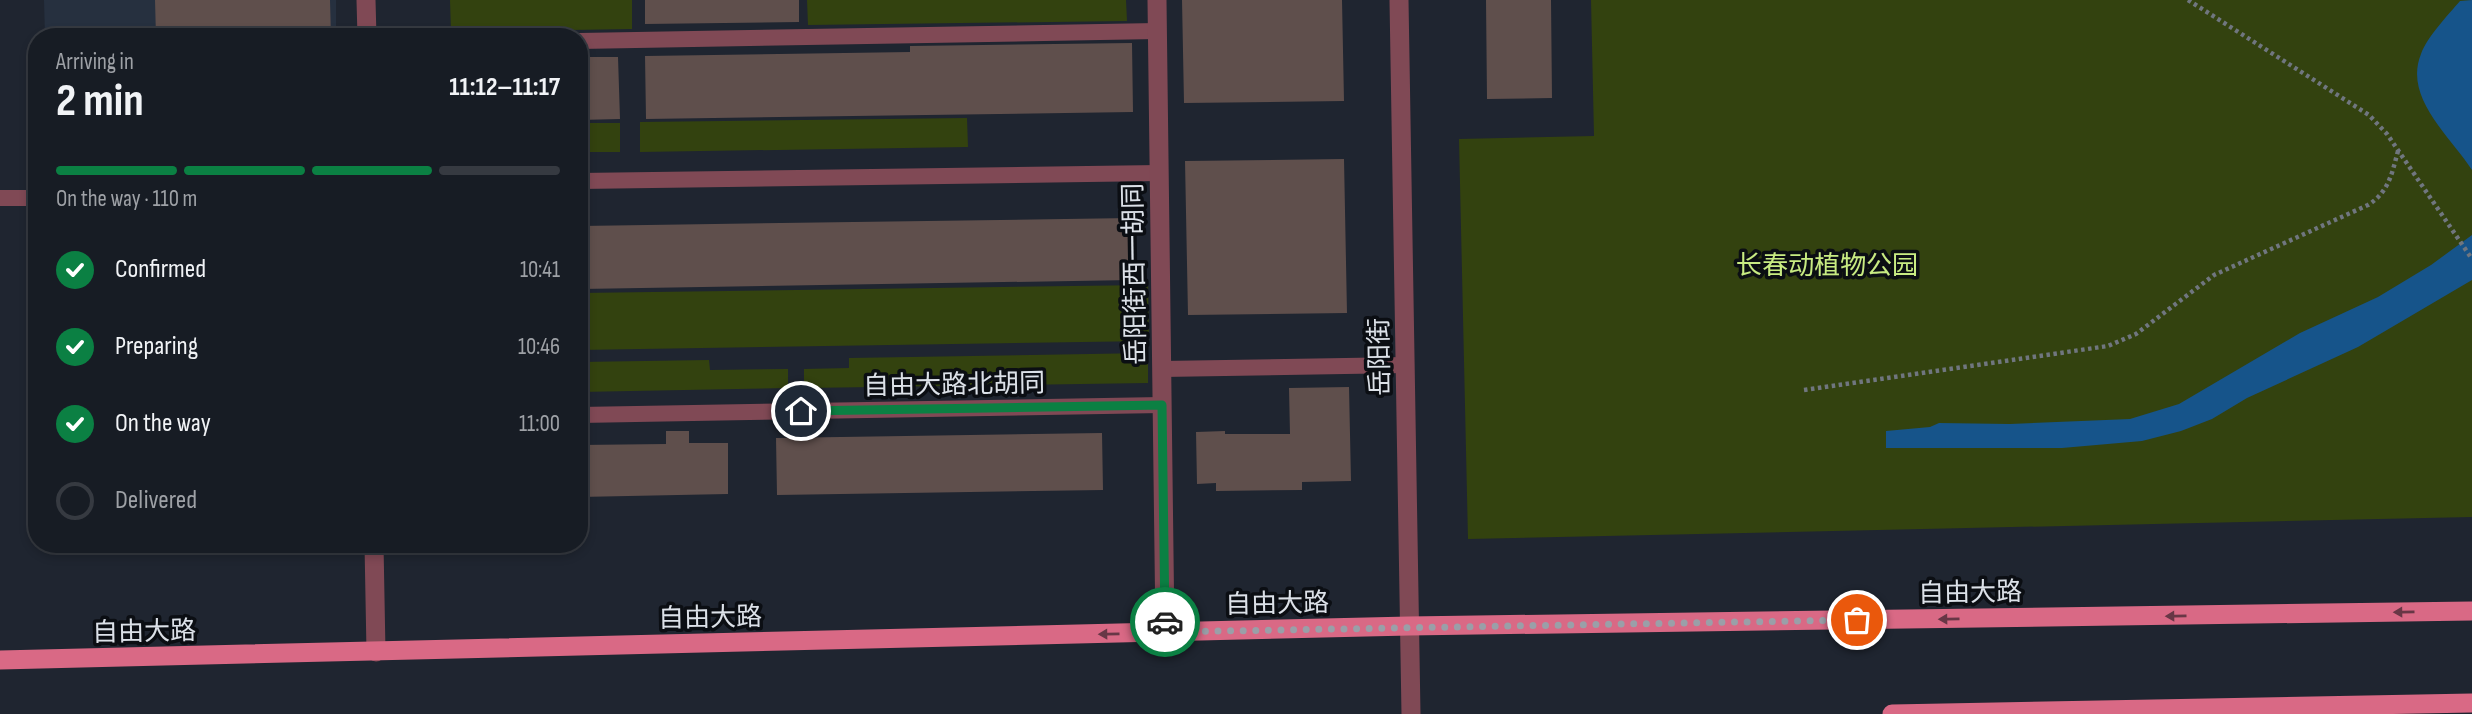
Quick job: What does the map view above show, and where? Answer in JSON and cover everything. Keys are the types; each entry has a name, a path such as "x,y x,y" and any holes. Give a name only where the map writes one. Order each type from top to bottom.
{"main road":[{"name":"自由大路","path":"0,660 1409,626 2472,611"},
{"path":"1892,714 2472,703"}],"street":[{"path":"366,0 367,28"},
{"name":"岳阳街西一胡同","path":"1157,0 1165,632"},
{"name":"岳阳街","path":"1399,0 1411,714"},
{"path":"374,553 376,652"}],"lane":[{"path":"588,41 1157,31"},
{"path":"588,181 1159,173"},
{"path":"0,198 28,198"},
{"path":"1162,369 1405,365"},
{"name":"自由大路北胡同","path":"588,415 1162,405"}],"path":[{"path":"2188,0 2369,115 2398,150 2472,259"},
{"path":"1804,390 2108,346 2136,334 2214,275 2380,198 2390,180 2398,150"}],"shaded area":[{"path":"44,0 336,0 336,28 45,28"}],"green space":[{"path":"450,0 632,0 632,29 451,28"},
{"path":"807,0 1126,0 1127,21 808,25"},
{"name":"长春动植物公园","path":"1591,0 2472,0 2472,517 1468,539 1459,139 1594,136"},
{"path":"967,118 968,147 640,152 640,122"},
{"path":"588,123 620,123 620,152 588,152"},
{"path":"1148,285 1149,341 588,350 588,293"},
{"path":"1148,353 1148,383 804,388 804,369 849,368 849,358"},
{"path":"709,360 710,370 788,369 788,388 588,392 588,362"}],"water":[{"path":"2472,0 2472,170 2432,116 2418,86 2417,70 2424,47 2438,26 2460,1"},
{"path":"2472,235 2472,280 2358,347 2247,398 2212,419 2181,431 2142,441 2062,448 1886,448 1886,431 1930,427 1939,423 2010,424 2130,419 2179,404 2300,333 2378,297 2431,265"}],"building":[{"path":"155,0 330,0 331,28 156,28"},
{"path":"645,0 799,0 799,22 645,24"},
{"path":"1182,0 1342,0 1344,101 1184,103"},
{"path":"1486,0 1551,0 1552,98 1487,99"},
{"path":"1132,43 1133,112 646,119 645,56 910,52 910,46"},
{"path":"588,57 618,57 620,119 588,120"},
{"path":"1344,159 1347,313 1188,315 1185,161"},
{"path":"1131,218 1132,280 588,289 588,226"},
{"path":"1349,387 1351,481 1302,482 1302,490 1216,491 1216,483 1197,484 1196,432 1290,434 1289,388"},
{"path":"666,431 689,431 689,443 728,443 728,494 588,497 588,445 666,444"},
{"path":"1102,433 1103,490 777,495 776,438"}],"way so far":[{"path":"1165,622 1165,632 1857,620"}],"route":[{"path":"801,411 1162,405 1165,622"}]}
